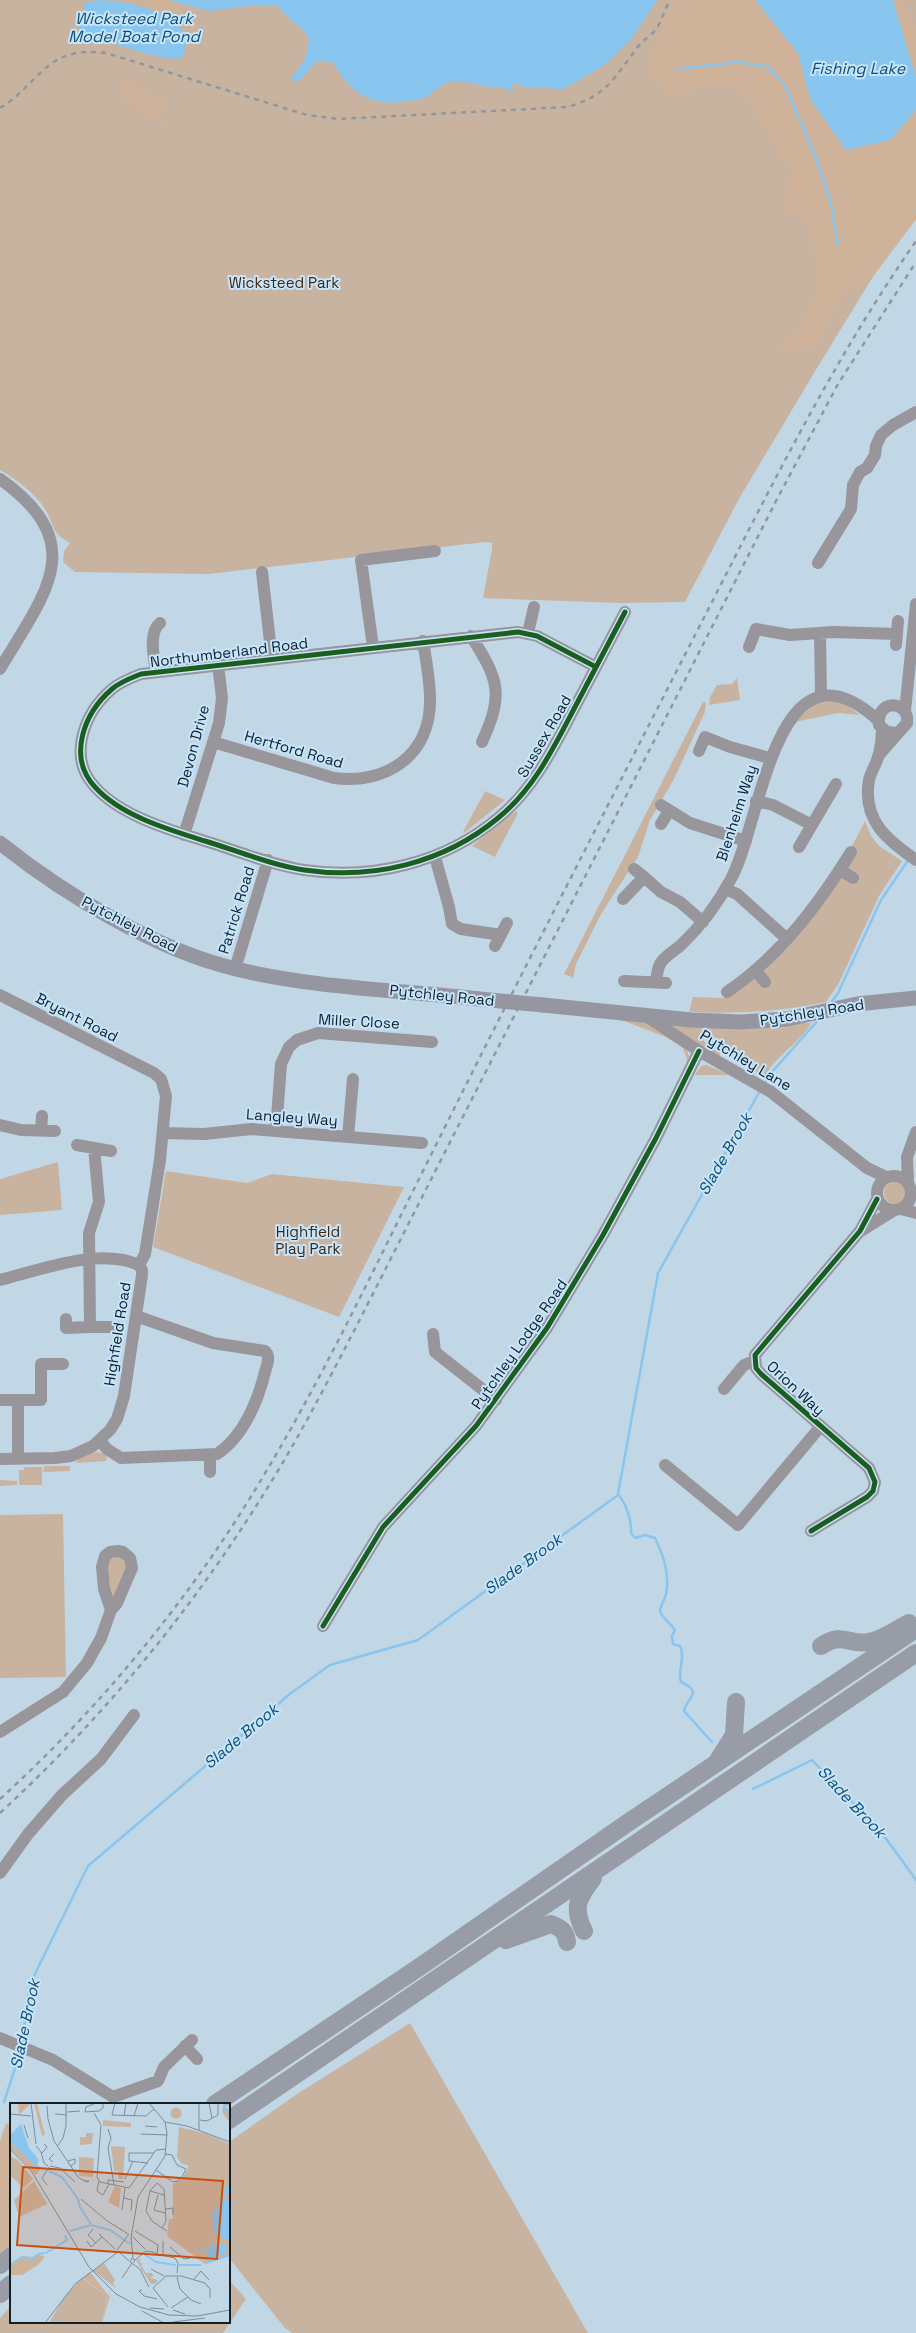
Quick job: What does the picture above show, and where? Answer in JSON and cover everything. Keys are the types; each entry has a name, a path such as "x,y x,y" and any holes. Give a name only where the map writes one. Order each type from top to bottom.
{"highway":[{"path":"821,1646 840,1638 861,1643 871,1642 916,1620"},
{"path":"217,2103 418,1968 626,1824 916,1629"},
{"path":"230,2119 916,1653"},
{"path":"715,1765 734,1735 736,1702"},
{"path":"584,1931 576,1911 579,1896 599,1869"},
{"path":"484,1948 552,1924 561,1928 566,1934 567,1942"},
{"path":"0,2265 10,2257"},
{"path":"0,2294 10,2285"}],"main road":[{"name":"Pytchley Road","path":"0,843 58,885 105,913 185,953 235,969 323,983 691,1020 741,1022 787,1019 845,1007 916,998"}],"street":[{"path":"818,563 851,509 853,485 860,472 867,468 875,455 876,446 881,435 889,428 916,412"},
{"path":"0,479 31,504 41,516 50,534 53,561 51,576 39,604 0,667"},
{"path":"373,647 361,560 429,555"},
{"path":"262,572 271,604 272,659"},
{"path":"878,756 907,723 905,711 906,683 914,646 916,604"},
{"path":"528,633 534,607"},
{"name":"Sussex Road","path":"268,860 303,870 346,873 388,869 434,857 479,833 498,818 524,793 550,754 625,612"},
{"path":"749,647 754,627 780,634 852,632 897,640 898,621"},
{"path":"156,672 153,636 155,627 160,623"},
{"name":"Northumberland Road","path":"268,860 184,834 140,817 103,795 88,779 81,758 82,734 102,699 126,680 156,672 507,632 528,633 596,667"},
{"path":"820,633 821,696"},
{"path":"471,636 486,660 496,686 495,711 482,742"},
{"name":"Hertford Road","path":"213,742 334,778 350,780 367,779 391,770 404,762 412,753 426,728 430,700 424,641"},
{"name":"Devon Drive","path":"184,834 213,742 221,705 218,665"},
{"path":"906,683 880,714 881,725 878,756 869,781 868,793 872,814 879,829 888,840 916,860"},
{"name":"Blenheim Way","path":"624,981 661,983 658,971 664,960 682,945 703,922 725,889 740,860 756,801 770,760 797,711 810,700 821,696 840,696 866,710 881,725"},
{"path":"866,710 897,706 905,711"},
{"path":"881,725 893,734 898,733"},
{"path":"699,751 701,736 730,748 766,756 770,760"},
{"path":"799,847 836,784"},
{"path":"756,801 773,804 812,825"},
{"path":"661,824 665,808 690,823 746,841"},
{"path":"728,992 755,970 787,939 812,910 851,852"},
{"path":"434,857 449,906 452,924 461,929 501,935"},
{"name":"Patrick Road","path":"235,969 268,860"},
{"path":"634,869 661,892 680,902 703,922"},
{"path":"840,870 853,878"},
{"path":"623,899 644,877"},
{"path":"725,889 737,894 787,939"},
{"path":"495,946 507,923"},
{"path":"755,970 766,982"},
{"name":"Bryant Road","path":"0,994 140,1066"},
{"name":"Pytchley Lane","path":"643,1014 699,1051 755,1081 867,1168 888,1177"},
{"name":"Miller Close","path":"276,1131 281,1064 289,1047 297,1040 318,1033 424,1046"},
{"name":"Pytchley Lodge Road","path":"323,1626 383,1527 476,1426 538,1341 596,1248 654,1142 699,1051"},
{"name":"Highfield Road","path":"0,1459 64,1457 84,1452 100,1441 117,1419 122,1404 136,1316 142,1275 142,1270 139,1265 145,1254 163,1132 166,1096 165,1086 154,1073 140,1066"},
{"path":"348,1137 356,1087"},
{"path":"41,1131 42,1116"},
{"path":"0,1125 22,1130 55,1131"},
{"name":"Langley Way","path":"163,1132 204,1134 241,1128 348,1137 409,1136 422,1143"},
{"path":"877,1196 881,1181 888,1177 907,1157 916,1132"},
{"path":"77,1145 112,1150"},
{"path":"90,1327 89,1233 99,1202 94,1148"},
{"path":"897,1210 908,1204 912,1192 907,1157"},
{"path":"867,1168 881,1205 897,1210 916,1213"},
{"path":"888,1177 897,1176 912,1192"},
{"name":"Orion Way","path":"810,1531 867,1497 873,1491 875,1482 869,1468 761,1374 754,1361 757,1351 860,1231 877,1196"},
{"name":"Orion Way","path":"860,1231 897,1210"},
{"path":"0,1280 90,1259 108,1258 139,1265"},
{"path":"100,1441 107,1450 121,1458 210,1456 224,1449 249,1416 255,1404 265,1374 267,1353 213,1342 136,1316"},
{"path":"66,1329 118,1327"},
{"path":"433,1334 435,1352 496,1400"},
{"name":"Orion Way","path":"724,1389 744,1365 754,1361"},
{"path":"0,1400 41,1400 40,1364 63,1364"},
{"path":"18,1400 18,1458"},
{"name":"Orion Way","path":"665,1465 738,1525 820,1426"},
{"path":"210,1456 210,1472"},
{"path":"0,1732 55,1698 71,1685 95,1651 111,1610"},
{"path":"0,1873 49,1801 101,1759 134,1715"},
{"path":"3,2039 70,2070 114,2097 158,2081 164,2067 188,2043 197,2060"}],"green space":[{"name":"Wicksteed Park","path":"0,0 916,0 916,219 874,275 814,373 740,497 685,602 619,603 483,598 492,549 492,543 485,542 208,574 75,572 63,562 64,551 70,543 56,532 41,503 25,487 0,470"},
{"path":"737,678 740,700 709,705 710,697 717,685 732,684"},
{"path":"841,701 860,715 837,713 795,722 815,703"},
{"path":"703,702 706,703 705,712 673,781 650,820 638,857 601,914 576,964 573,978 564,974"},
{"path":"485,791 505,800 464,833 463,832"},
{"path":"516,811 518,813 495,857 472,846"},
{"path":"865,821 871,836 879,846 902,861 879,896 839,983 826,1002 758,1012 689,1012 693,997 726,998 762,973 838,880 848,870 849,852"},
{"path":"616,1018 643,1020 686,1048 689,1056 688,1063 683,1048 666,1037"},
{"path":"804,1019 805,1023 811,1023 807,1029 802,1036 775,1062 765,1077 712,1046 705,1035 705,1026"},
{"path":"665,1022 701,1025 704,1042 720,1053 720,1057 705,1050"},
{"path":"706,1065 728,1074 695,1075 701,1066"},
{"path":"58,1162 62,1210 0,1215 0,1179"},
{"name":"Highfield Play Park","path":"166,1171 247,1183 272,1174 404,1187 339,1317 153,1247"},
{"path":"895,1182 903,1185 906,1193 903,1201 895,1204 887,1201 884,1193 887,1185"},
{"path":"98,1452 107,1455 106,1461 76,1463 82,1456"},
{"path":"44,1466 70,1466 70,1471 43,1472"},
{"path":"24,1467 42,1467 42,1485 19,1485 19,1470 24,1470"},
{"path":"0,1480 17,1481 17,1485 0,1486"},
{"path":"63,1514 66,1677 0,1678 0,1515"},
{"path":"113,1557 122,1557 128,1566 115,1598 111,1599 107,1561"},
{"path":"410,2023 588,2333 292,2333 285,2328 230,2259 230,2141 297,2094"},
{"path":"230,2281 246,2299 230,2323"},
{"path":"10,2307 10,2323 230,2323 223,2333 0,2333 0,2318"}],"shaded area":[{"path":"144,0 167,0 168,3 179,7 198,26 195,37 190,39 178,26 154,11 154,6 143,2"},
{"path":"674,0 755,0 798,53 810,99 890,140 916,110 916,219 874,275 845,293 815,347 778,352 798,326 812,303 816,279 814,258 806,220 785,212 782,201 792,169 772,144 747,99 729,82 682,94 675,99 665,94 650,73 653,45"},
{"path":"893,0 903,0 916,28 916,78"},
{"path":"122,78 129,78 150,93 168,101 157,115 168,123 165,127 116,95 122,84"},
{"path":"6,2123 10,2125 10,2245 0,2253 0,2141"}],"water":[{"name":"Wicksteed Park Model Boat Pond","path":"100,0 137,5 161,14 171,20 189,37 182,58 173,59 147,54 102,39 81,30 77,24 86,2"},
{"path":"170,0 657,0 630,41 603,66 564,89 524,87 517,83 511,85 514,90 509,91 502,88 489,87 468,82 451,82 443,84 424,98 395,103 373,100 354,89 346,81 332,61 316,62 298,82 291,79 302,64 306,54 308,48 308,35 276,6 256,5 208,11"},
{"name":"Fishing Lake","path":"755,0 893,0 916,78 916,110 890,140 846,150 810,99 798,53"}],"waterway":[{"path":"678,69 738,62 768,67 785,85 815,156 830,199 838,244"},
{"name":"Slade Brook","path":"831,1003 838,993 881,900 909,859"},
{"name":"Slade Brook","path":"765,1083 771,1073 821,1017"},
{"name":"Slade Brook","path":"712,1742 684,1711 693,1692 692,1689 681,1682 680,1673 682,1651 680,1646 673,1644 672,1636 675,1630 660,1612 667,1587 665,1565 661,1551 655,1538 645,1535 635,1538 631,1533 631,1524 628,1513 624,1502 618,1494 658,1273 761,1089"},
{"name":"Slade Brook","path":"22,2043 30,1984 88,1866 291,1693 330,1665 418,1640 618,1495"},
{"name":"Slade Brook","path":"753,1789 812,1760 882,1833 916,1880"},
{"name":"Slade Brook","path":"4,2102 21,2050"}],"railway":[{"path":"0,108 18,95 52,63 61,58 80,52 106,53 307,115 339,119 567,107 593,97 618,74 641,43 657,28 670,0"},
{"path":"0,1799 75,1726 144,1647 207,1563 264,1475 331,1355 465,1087 771,486 854,337 884,288 916,241"},
{"path":"0,1813 76,1738 147,1657 212,1572 294,1444 356,1327 776,501 838,384 916,262"}],"cycle path":[{"path":"596,667 537,636 518,632 141,674 126,680 112,689 94,710 82,736 82,762 87,775 95,787 118,806 132,814 162,827 279,865 304,870 330,872 381,870 407,865 455,847 477,834 511,807 533,781 551,752 559,737 625,612"},
{"path":"323,1626 383,1527 476,1426 547,1328 603,1235 656,1138 699,1051"},
{"path":"811,1531 867,1497 873,1491 875,1482 869,1468 761,1374 756,1368 755,1355 860,1231 877,1199"}]}
